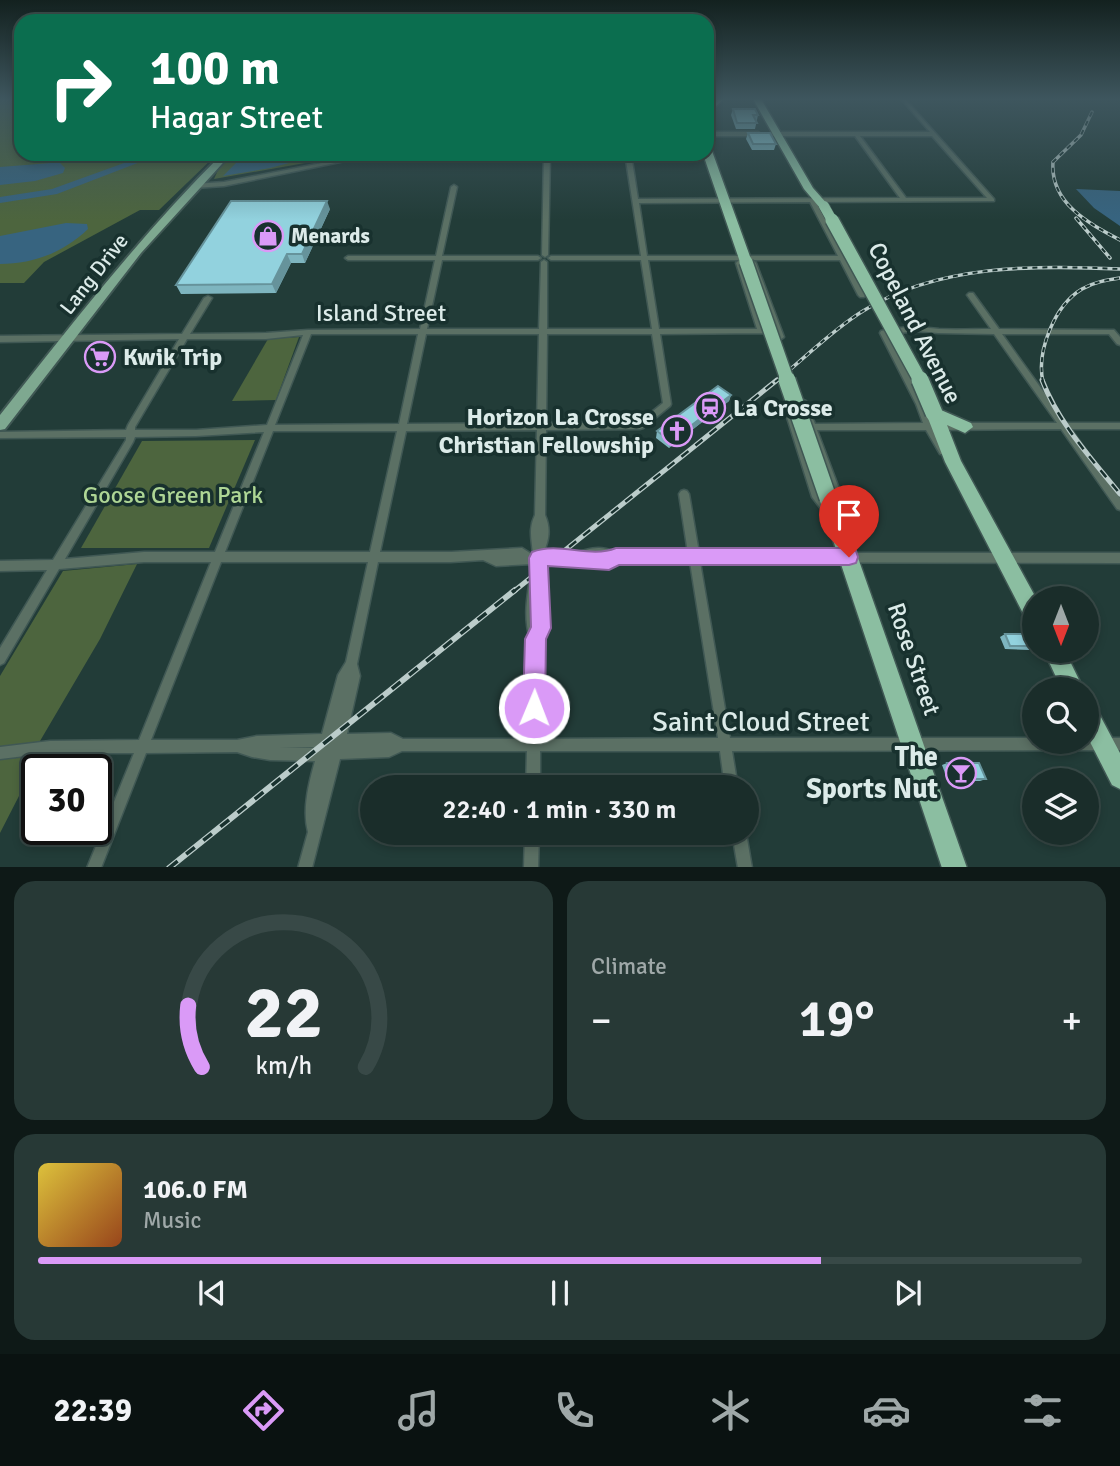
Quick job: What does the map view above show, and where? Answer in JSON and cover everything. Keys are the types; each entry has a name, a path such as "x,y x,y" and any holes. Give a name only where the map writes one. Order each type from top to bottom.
{"highway":[{"name":"Copeland Avenue","path":"779,139 819,202 919,378 933,422 1022,592"},
{"name":"Rose Street","path":"710,161 956,867"},
{"path":"933,422 965,427"},
{"path":"1099,729 1112,745 1120,777"}],"main road":[{"name":"Lang Drive","path":"0,425 132,256 220,161"}],"street":[{"path":"860,139 904,200"},
{"path":"636,201 992,200 939,139"},
{"path":"194,186 224,184 341,161"},
{"path":"533,775 536,639 541,628 541,590 535,556 544,543 544,522 540,515 547,161"},
{"path":"0,435 196,433 269,428 640,426 667,404 629,161"},
{"path":"305,867 313,829 322,811 332,746 354,676 351,664 454,187"},
{"path":"819,202 862,295"},
{"path":"348,258 843,258"},
{"path":"746,260 753,262 780,337"},
{"name":"Island Street","path":"0,339 265,336 308,332 762,331 739,263 746,260"},
{"path":"971,295 1120,506"},
{"path":"0,659 130,440 131,427 208,298"},
{"path":"933,422 920,404 884,334 888,331 906,331 916,327 938,331 1111,331 1120,342"},
{"path":"94,867 216,556 308,332"},
{"path":"802,401 836,495 837,523 817,497 789,411 790,406 802,401"},
{"path":"812,427 933,422"},
{"path":"965,427 1120,426"},
{"path":"684,494 730,775"},
{"path":"0,566 54,565 144,557 216,556 487,557 496,561 522,561 535,556 576,557 584,561 609,561 616,557 1120,558"},
{"name":"Saint Cloud Street","path":"0,753 50,747 142,746 237,746 254,753 332,746 389,751 402,745 1112,745"},
{"path":"531,867 532,845"},
{"path":"741,845 745,867"}],"green space":[{"path":"0,139 14,139 14,161 210,161 159,210 140,210 44,262 24,283 0,283"},
{"path":"226,161 316,161 214,179"},
{"path":"299,337 276,400 232,401 268,339"},
{"name":"Goose Green Park","path":"255,440 209,548 81,548 142,441"},
{"path":"137,564 100,639 32,754 21,754 21,792 0,833 0,676 63,571"}],"water":[{"path":"238,161 296,161 270,168 223,176"},
{"path":"60,163 65,168 63,173 35,181 0,185 0,167"},
{"path":"1076,189 1120,191 1120,226 1094,208"},
{"path":"66,223 87,224 88,229 69,244 48,255 25,262 0,264 0,236"}],"building":[{"path":"751,139 774,139 776,144 753,144"},
{"name":"Menards","path":"231,201 327,201 302,254 287,254 272,284 176,285"},
{"path":"718,386 731,395 671,441 657,431"},
{"path":"1005,634 1022,634 1022,646 1010,646"},
{"name":"The Sports Nut","path":"947,763 979,763 986,779 954,782"}],"waterway":[{"path":"0,200 54,192 138,161"}],"railway":[{"path":"1076,139 1053,162 1058,189 1073,210 1120,240"},
{"path":"1076,218 1110,258"},
{"path":"775,382 863,311 923,284 955,276 1022,268 1120,269"},
{"path":"1043,382 1042,357 1045,343 1064,306 1082,289 1120,278"},
{"path":"513,592 777,380"},
{"path":"1042,380 1067,426 1120,494"},
{"path":"170,867 515,590"}],"place":[{"name":"Menards","path":"268,236"},
{"name":"Kwik Trip","path":"100,357"},
{"name":"La Crosse","path":"710,408"},
{"name":"Horizon La Crosse Christian Fellowship","path":"677,431"},
{"name":"The Sports Nut","path":"961,773"}],"route":[{"path":"534,708 536,639 541,628 538,558 576,557 584,561 609,561 616,557 849,557"}]}
